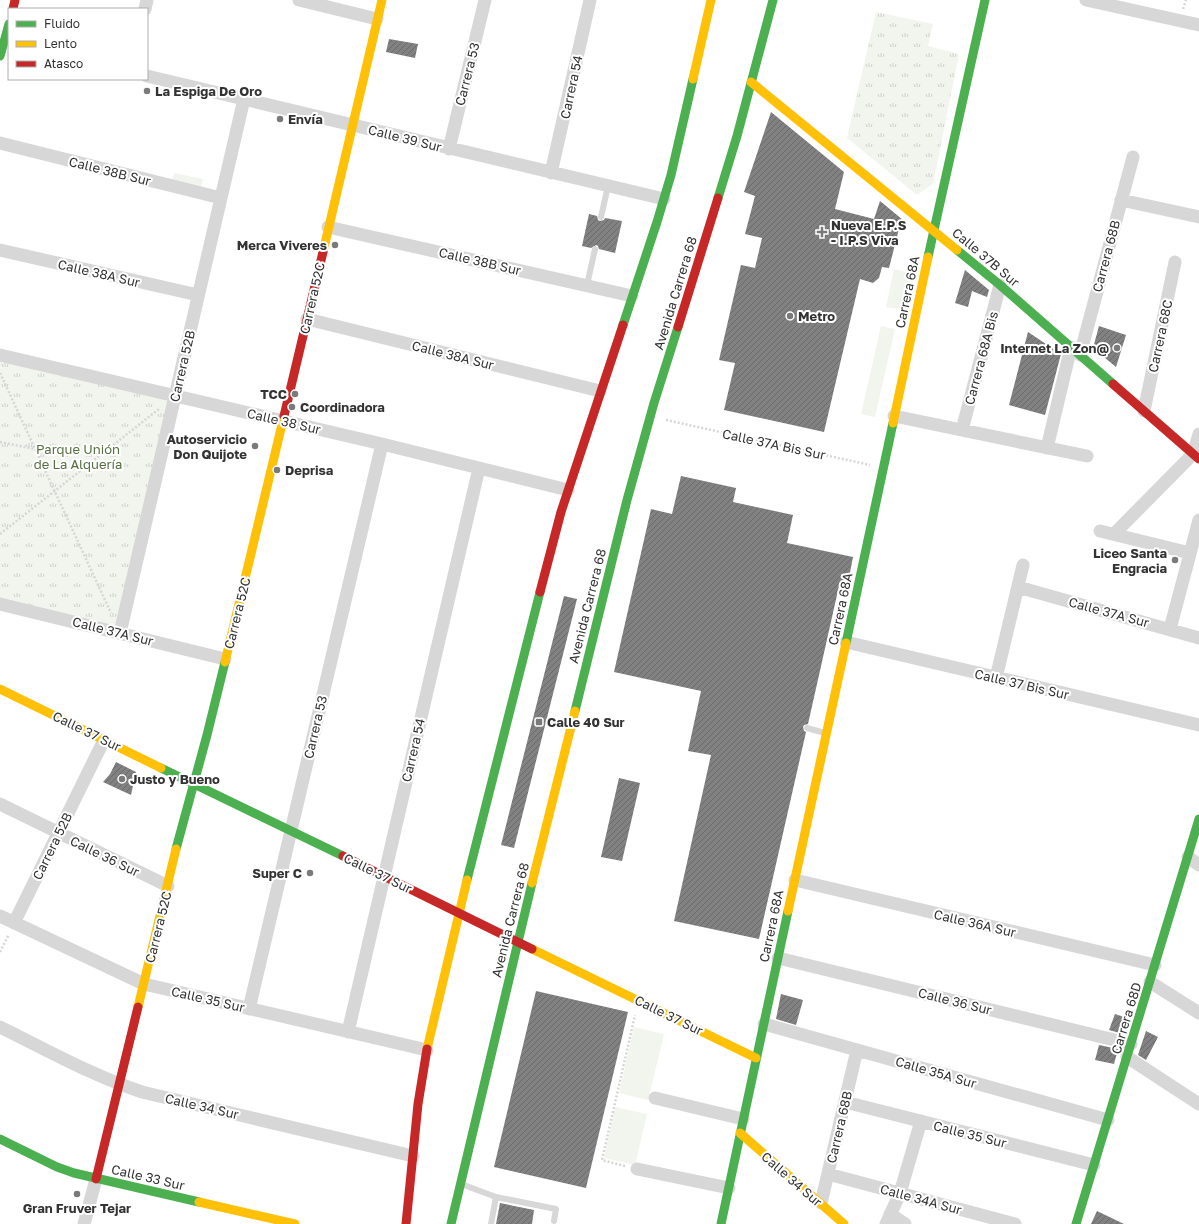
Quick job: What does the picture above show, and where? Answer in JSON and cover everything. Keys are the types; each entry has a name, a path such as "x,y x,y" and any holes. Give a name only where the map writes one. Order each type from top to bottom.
{"street":[{"path":"299,0 377,19"},
{"name":"Carrera 52C","path":"84,1224 283,421 382,0"},
{"name":"Carrera 53","path":"450,149 486,0"},
{"name":"Carrera 54","path":"551,173 590,0"},
{"path":"406,1224 418,1104 427,1050 475,844 548,558 568,490 671,175 711,0"},
{"name":"Avenida Carrera 68","path":"451,1224 517,941 627,500 654,403 726,172 773,0"},
{"name":"Carrera 68A","path":"721,1224 894,416 985,0"},
{"path":"1086,0 1199,25"},
{"path":"0,56 6,29"},
{"name":"Calle 39 Sur","path":"148,76 664,199"},
{"name":"Calle 37B Sur","path":"751,82 1000,285 1196,456"},
{"name":"Carrera 52B","path":"120,633 244,99"},
{"name":"Calle 38B Sur","path":"0,143 221,198"},
{"name":"Carrera 68B","path":"1047,448 1133,157"},
{"path":"1121,200 1199,217"},
{"name":"Calle 38B Sur","path":"328,227 632,296"},
{"name":"Calle 38A Sur","path":"0,250 198,295"},
{"name":"Carrera 68C","path":"1144,411 1175,262"},
{"name":"Carrera 68A Bis","path":"962,430 1000,285"},
{"name":"Calle 38A Sur","path":"307,319 600,391"},
{"name":"Calle 38 Sur","path":"0,355 382,444 568,490"},
{"path":"894,416 1087,456"},
{"path":"1114,534 1196,456 1199,434"},
{"name":"Carrera 53","path":"248,1009 382,444"},
{"name":"Carrera 54","path":"348,1032 479,468"},
{"path":"1170,629 1199,520"},
{"path":"1100,531 1190,553"},
{"path":"996,678 1023,564"},
{"name":"Calle 37A Sur","path":"1018,587 1199,638"},
{"name":"Calle 37A Sur","path":"0,604 225,659"},
{"name":"Calle 37 Bis Sur","path":"846,642 1199,725"},
{"name":"Calle 37 Sur","path":"0,689 756,1058"},
{"name":"Carrera 52B","path":"14,923 104,740"},
{"name":"Calle 36 Sur","path":"0,804 168,886"},
{"name":"Carrera 68D","path":"1076,1224 1199,819"},
{"path":"1188,857 1199,866"},
{"name":"Calle 36A Sur","path":"794,880 1155,965"},
{"name":"Calle 35 Sur","path":"0,916 144,984 427,1050"},
{"name":"Calle 36 Sur","path":"778,958 1131,1044"},
{"path":"1150,982 1199,1013"},
{"name":"Calle 35A Sur","path":"764,1024 1108,1120"},
{"name":"Calle 34 Sur","path":"0,1028 119,1084 142,1092 413,1156"},
{"name":"Carrera 68B","path":"821,1204 856,1050"},
{"path":"1127,1057 1199,1104"},
{"path":"655,1098 743,1119"},
{"name":"Calle 35 Sur","path":"845,1102 1094,1165"},
{"path":"905,1224 888,1219 900,1193 921,1121"},
{"name":"Calle 34 Sur","path":"740,1133 844,1224"},
{"name":"Calle 33 Sur","path":"0,1140 57,1167 96,1179 295,1224"},
{"path":"637,1168 729,1188"},
{"name":"Calle 34A Sur","path":"828,1174 1015,1224"}],"lane":[{"path":"602,217 608,186"},
{"path":"587,285 595,248"},
{"path":"807,728 826,733"},
{"path":"460,1184 496,1197 556,1209 554,1221"},
{"path":"491,1224 496,1197"}],"path":[{"path":"0,373 120,633"},
{"path":"0,534 175,396"},
{"name":"Calle 37A Bis Sur","path":"665,420 883,468"},
{"path":"0,442 35,449"},
{"path":"0,952 14,923"},
{"path":"636,1010 602,1160 637,1168"}],"green space":[{"path":"876,12 933,24 928,46 959,54 933,184 917,195 847,138"},
{"path":"174,173 203,179 201,187 172,182"},
{"path":"894,269 918,275 908,284 900,309 886,307"},
{"path":"881,326 895,329 875,417 861,414"},
{"name":"Parque Unión de La Alquería","path":"0,357 171,399 119,631 0,601"},
{"path":"634,1027 664,1034 648,1100 619,1093"},
{"path":"615,1107 647,1114 635,1165 604,1158"}],"building":[{"path":"389,39 418,44 415,58 386,52"},
{"name":"Metro","path":"771,112 844,172 835,209 874,219 880,201 903,220 899,229 889,268 882,267 879,278 873,283 860,279 824,432 724,410 735,363 719,360 741,265 755,268 762,238 745,234 755,196 744,192"},
{"path":"589,214 597,216 598,220 600,221 604,220 605,218 622,221 615,253 599,249 596,245 591,248 582,246"},
{"path":"965,270 989,290 987,297 972,291 968,307 955,303"},
{"path":"1099,326 1126,335 1116,367 1093,348"},
{"path":"1028,332 1061,354 1045,415 1009,405"},
{"path":"681,476 736,488 733,502 793,515 787,543 853,557 847,588 839,586 808,724 804,725 803,727 804,731 806,732 759,939 674,921 711,755 688,751 701,691 614,672 651,509 672,514"},
{"name":"Calle 40 Sur","path":"564,596 577,599 514,848 501,845"},
{"name":"Justo y Bueno","path":"116,762 136,772 131,795 103,782 110,774"},
{"path":"619,778 640,783 622,861 601,857"},
{"path":"536,991 628,1012 586,1188 494,1167"},
{"path":"781,994 803,1000 796,1025 776,1019"},
{"path":"1115,1014 1127,1018 1123,1034 1109,1030"},
{"path":"1146,1031 1158,1037 1146,1060 1138,1055"},
{"path":"1099,1045 1118,1049 1114,1064 1095,1060"},
{"path":"500,1203 534,1210 532,1224 496,1224"},
{"path":"1097,1211 1124,1224 1091,1224"}],"traffic: fast":[{"path":"718,198 737,136 773,0"},
{"path":"928,257 985,0"},
{"path":"0,56 8,28"},
{"path":"623,325 671,175 693,79"},
{"path":"957,250 1000,285 1113,384"},
{"path":"575,711 627,500 654,403 678,327"},
{"path":"846,643 893,423"},
{"path":"467,880 540,592"},
{"path":"176,849 225,662"},
{"path":"161,768 343,856"},
{"path":"1076,1224 1199,819"},
{"path":"451,1224 532,883"},
{"path":"721,1224 788,911"},
{"path":"0,1139 57,1167 74,1173 199,1202"}],"traffic: slow":[{"path":"323,252 382,0"},
{"path":"693,79 711,0"},
{"path":"751,82 957,250"},
{"path":"893,423 928,257"},
{"path":"225,662 284,416"},
{"path":"788,911 846,643"},
{"path":"0,689 161,768"},
{"path":"532,883 575,711"},
{"path":"138,1007 176,849"},
{"path":"427,1049 467,880"},
{"path":"532,949 756,1058"},
{"path":"740,1133 844,1224"},
{"path":"199,1202 295,1224"}],"traffic: jam":[{"path":"13,8 15,0"},
{"path":"678,327 718,198"},
{"path":"284,416 323,252"},
{"path":"540,592 561,512 623,325"},
{"path":"1113,384 1199,459"},
{"path":"343,856 532,949"},
{"path":"96,1179 138,1007"},
{"path":"406,1224 418,1104 427,1049"}],"place":[{"name":"La Espiga De Oro","path":"147,91"},
{"name":"Envía","path":"280,119"},
{"name":"Nueva E.P.S - I.P.S Viva","path":"822,232"},
{"name":"Merca Viveres","path":"335,245"},
{"name":"Metro","path":"790,316"},
{"name":"Internet La Zon@","path":"1117,348"},
{"name":"TCC","path":"295,394"},
{"name":"Coordinadora","path":"292,407"},
{"name":"Autoservicio Don Quijote","path":"255,446"},
{"name":"Deprisa","path":"277,470"},
{"name":"Liceo Santa Engracia","path":"1175,560"},
{"name":"Calle 40 Sur","path":"539,722"},
{"name":"Justo y Bueno","path":"122,779"},
{"name":"Super C","path":"310,873"},
{"name":"Gran Fruver Tejar","path":"77,1194"}]}
